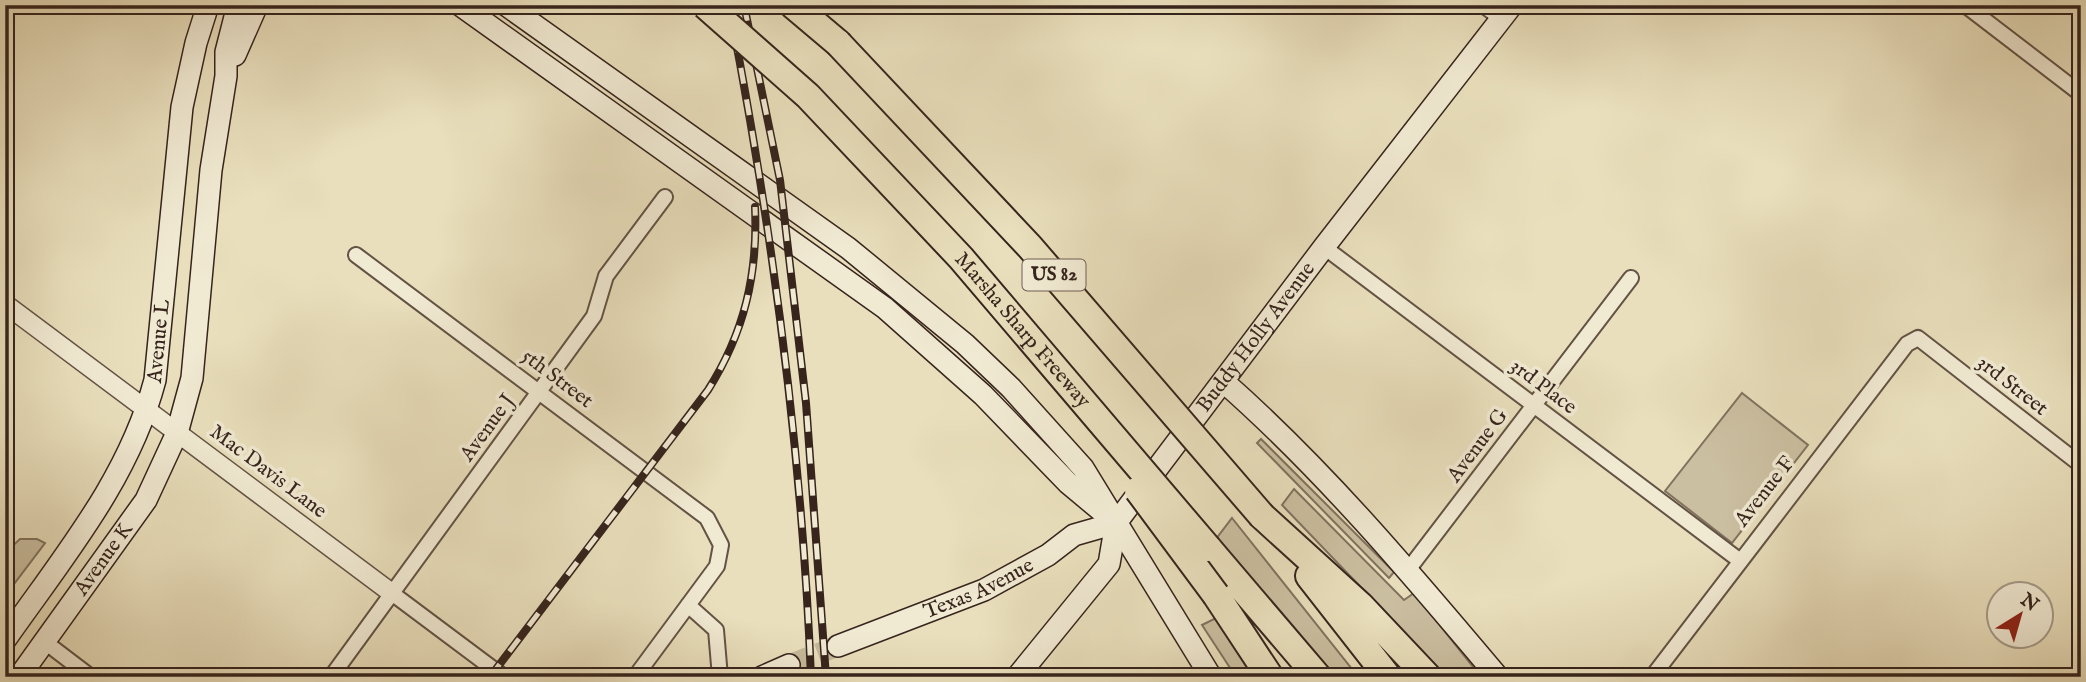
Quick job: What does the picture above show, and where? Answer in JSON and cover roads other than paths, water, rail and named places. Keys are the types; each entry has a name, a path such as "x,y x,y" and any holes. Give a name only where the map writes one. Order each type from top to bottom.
{"highway":[{"name":"Marsha Sharp Freeway","path":"705,5 808,96 961,258 1318,677"},
{"name":"US 82","path":"793,5 838,43 1030,247 1262,516 1388,677"},
{"path":"806,5 838,43"},
{"path":"1004,309 1216,596 1270,677"},
{"path":"1262,516 1360,605 1428,677"}],"main road":[{"name":"Avenue L","path":"5,640 99,506 147,410 155,380 182,107 195,43 208,5"},
{"name":"Avenue L","path":"177,433 192,378 211,170 226,76 226,52 238,5"},
{"path":"226,76 257,5"},
{"name":"Marsha Sharp Freeway","path":"460,5 885,309 965,379 1068,483 1116,523"},
{"name":"Marsha Sharp Freeway","path":"506,5 848,248 929,312 1011,388 1083,468 1211,677"},
{"name":"Buddy Holly Avenue","path":"1017,677 1109,564 1116,523 1324,247 1507,12"},
{"path":"1224,382 1259,413 1408,570 1497,677"},
{"name":"Avenue K","path":"19,677 146,500 177,433"},
{"name":"Texas Avenue","path":"838,646 984,590 1048,555 1074,534 1116,523"},
{"path":"762,677 789,665"}],"street":[{"path":"1483,5 1507,12"},
{"path":"1965,5 2081,94"},
{"name":"Avenue J","path":"331,677 594,316 606,276 665,197"},
{"name":"3rd Place","path":"1324,247 1739,560"},
{"name":"5th Street","path":"356,255 701,513 713,526 721,545 718,566 688,605"},
{"name":"Avenue G","path":"1408,570 1631,278"},
{"name":"Mac Davis Lane","path":"5,304 504,677"},
{"name":"3rd Street","path":"1918,338 2081,465"},
{"name":"Avenue F","path":"1652,677 1907,344 1918,338"},
{"path":"635,677 688,605 716,630 720,675"},
{"path":"45,642 91,677"}],"tunnel":[{"path":"789,665 838,646"}],"railway":[{"path":"729,5 759,172 783,340 807,592 811,677"},
{"path":"744,5 780,180 806,403 826,677"},
{"path":"490,677 708,390 720,369 739,325 751,280 755,207"}]}
